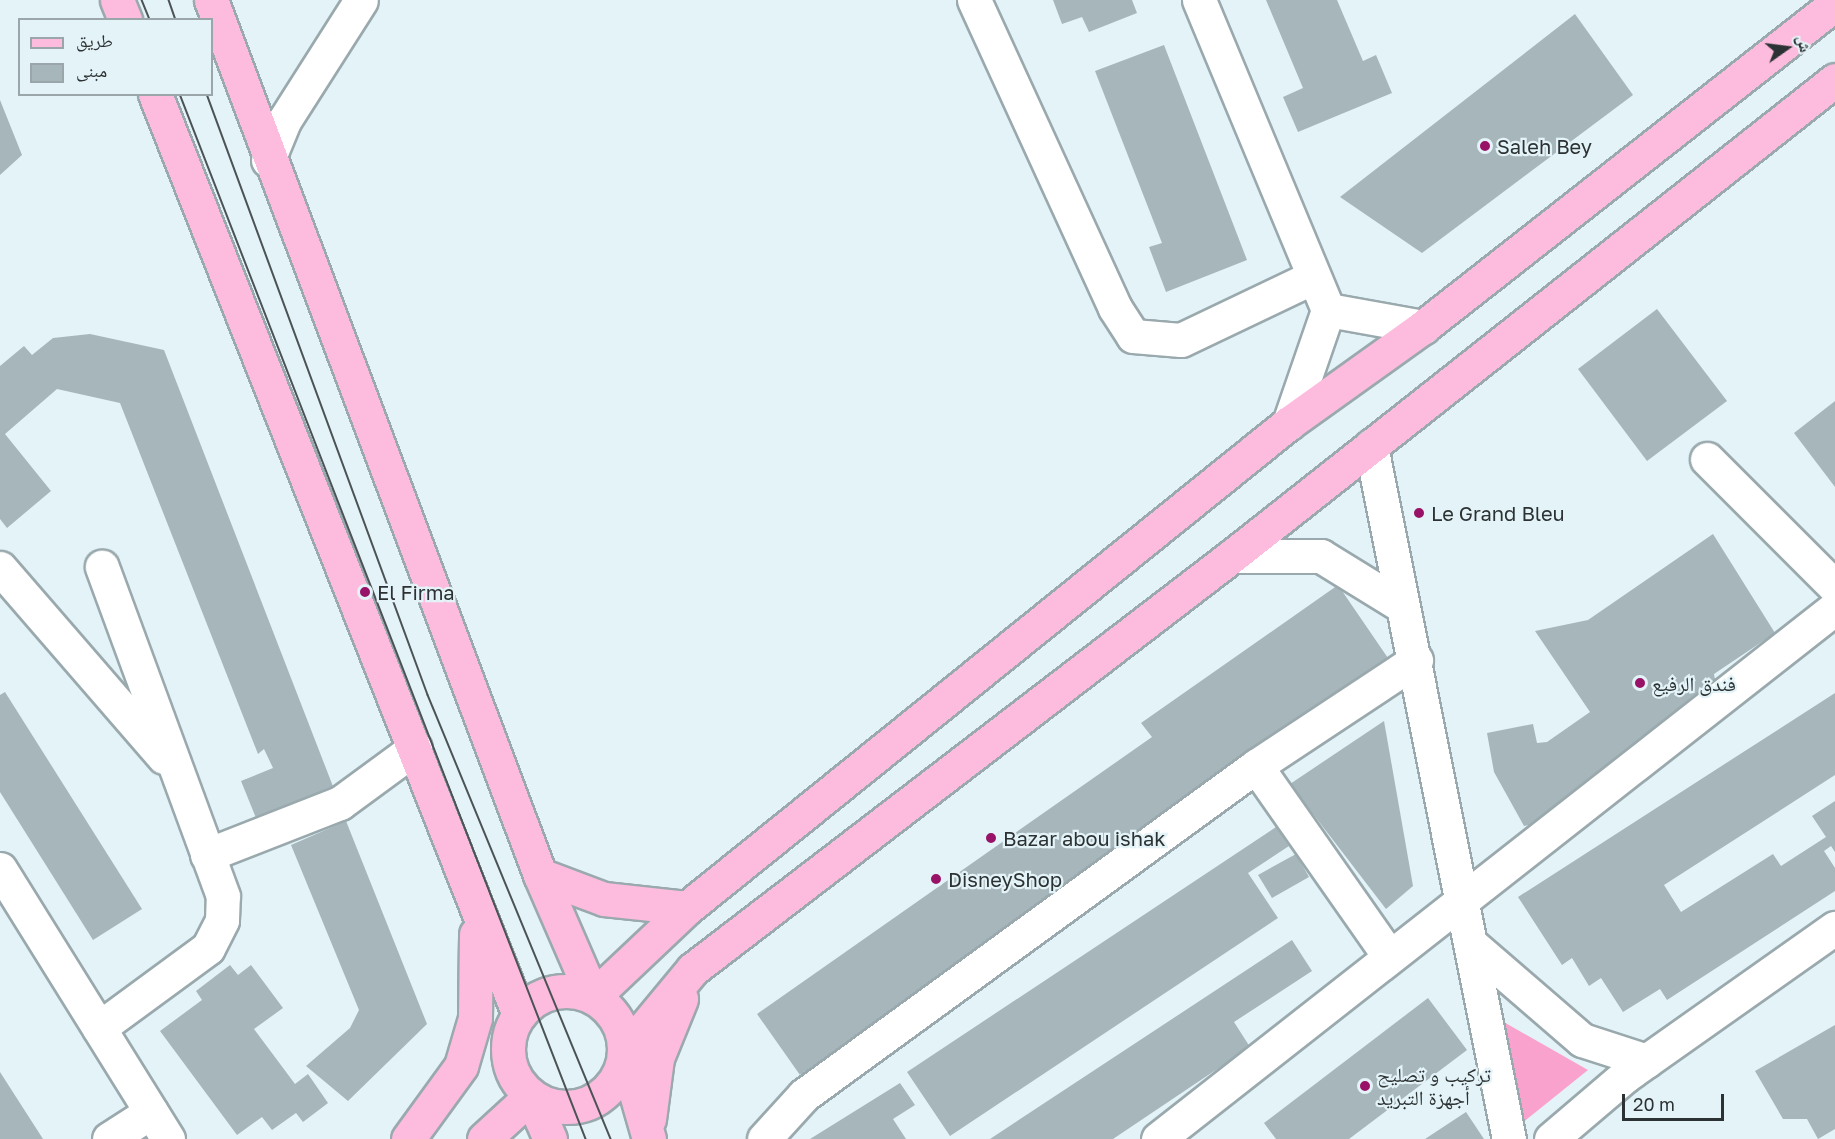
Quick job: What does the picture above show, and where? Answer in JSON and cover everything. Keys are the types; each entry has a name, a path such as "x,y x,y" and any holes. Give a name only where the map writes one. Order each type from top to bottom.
{"main road":[{"path":"117,0 124,18"},
{"path":"211,0 268,160 540,875 593,998 616,1020 650,1139"},
{"path":"593,998 687,908 1289,423 1423,327 1835,4"},
{"path":"531,1096 565,1108 595,1100 612,1085 624,1052 693,969 1232,556 1835,80"},
{"path":"156,96 415,748 474,908 514,1027 512,1071 531,1096 550,1139"},
{"path":"540,875 604,899 687,908"},
{"path":"410,1139 461,1066 475,1018 474,908"},
{"path":"650,1139 649,1105 657,1058 693,969"},
{"path":"410,1139 455,1107 532,1002 561,991 593,998"},
{"path":"483,1139 531,1096"}],"street":[{"path":"268,160 284,121 361,0"},
{"path":"974,0 1115,308 1133,336 1181,340 1311,278"},
{"path":"1199,0 1311,278 1328,310 1289,423"},
{"path":"1328,310 1423,327"},
{"path":"1371,446 1399,604 1416,660 1465,899 1509,1139"},
{"path":"1707,459 1835,587"},
{"path":"1232,556 1321,556 1399,604"},
{"path":"99,1028 208,948 222,920 223,896 102,567"},
{"path":"0,568 177,772"},
{"path":"1158,1139 1835,608"},
{"path":"764,1139 804,1095 1256,766 1416,660"},
{"path":"207,855 340,803 415,748"},
{"path":"1256,766 1389,956"},
{"path":"5,887 99,1028 165,1133 109,1139"},
{"path":"1551,1139 1647,1061 1835,928"},
{"path":"1472,945 1582,1040 1647,1061"}],"shaded area":[{"path":"1502,1021 1588,1070 1522,1123"}],"building":[{"path":"1053,0 1132,0 1137,13 1089,32 1082,17 1062,24"},
{"path":"1266,0 1337,0 1363,61 1376,55 1392,93 1298,132 1283,97 1303,88"},
{"name":"Saleh Bey","path":"1575,14 1633,95 1422,253 1340,197"},
{"path":"1164,45 1247,260 1166,292 1149,247 1162,243 1095,71"},
{"path":"0,100 22,155 0,175"},
{"path":"1657,309 1727,401 1647,461 1578,369"},
{"path":"90,334 164,350 334,789 258,823 241,781 273,768 264,749 258,754 120,403 57,389 5,434 51,491 7,528 0,519 0,366 24,346 32,355 53,338"},
{"path":"1835,401 1835,487 1794,433"},
{"path":"1713,534 1775,633 1714,674 1717,690 1549,821 1524,826 1494,772 1487,733 1533,724 1537,743 1547,742 1590,712 1535,631 1588,620"},
{"path":"1338,585 1390,661 800,1075 757,1014 1152,737 1141,723"},
{"path":"5,692 142,909 93,940 0,792 0,695"},
{"path":"1835,693 1835,775 1664,885 1681,912 1773,854 1781,866 1826,837 1812,816 1835,801 1835,852 1831,846 1824,851 1835,868 1835,891 1667,1000 1660,989 1623,1012 1601,978 1589,986 1572,958 1562,965 1518,897"},
{"path":"1384,721 1413,886 1386,909 1290,784"},
{"path":"346,821 427,1024 348,1101 306,1066 350,1028 359,1010 291,845"},
{"path":"1276,827 1289,846 1248,873 1278,918 950,1136 907,1072"},
{"path":"1296,854 1309,877 1272,898 1258,875"},
{"path":"1292,940 1312,971 1234,1022 1250,1047 1113,1139 990,1139"},
{"path":"230,965 238,975 251,965 283,1008 254,1029 295,1084 308,1074 328,1103 303,1122 296,1113 272,1130 262,1117 237,1135 160,1031 202,1000 196,991"},
{"name":"تركيب و تصليح أجهزة التبريد","path":"1428,998 1467,1050 1349,1139 1276,1139 1264,1123"},
{"path":"1835,1025 1835,1129 1818,1139 1807,1119 1783,1119 1755,1071"},
{"path":"0,1072 43,1139 0,1139"},
{"path":"900,1083 915,1105 893,1119 906,1139 810,1139"},
{"path":"1466,1112 1484,1139 1425,1139"}],"tram line":[{"path":"142,0 149,18"},
{"path":"169,0 175,18"},
{"path":"181,96 586,1139"},
{"path":"208,96 428,695 611,1139"}],"place":[{"name":"Saleh Bey","path":"1485,146"},
{"name":"Le Grand Bleu","path":"1419,513"},
{"name":"El Firma","path":"365,592"},
{"name":"فندق الرفيع","path":"1640,683"},
{"name":"Bazar abou ishak","path":"991,838"},
{"name":"DisneyShop","path":"936,879"},
{"name":"تركيب و تصليح أجهزة التبريد","path":"1365,1086"}]}
